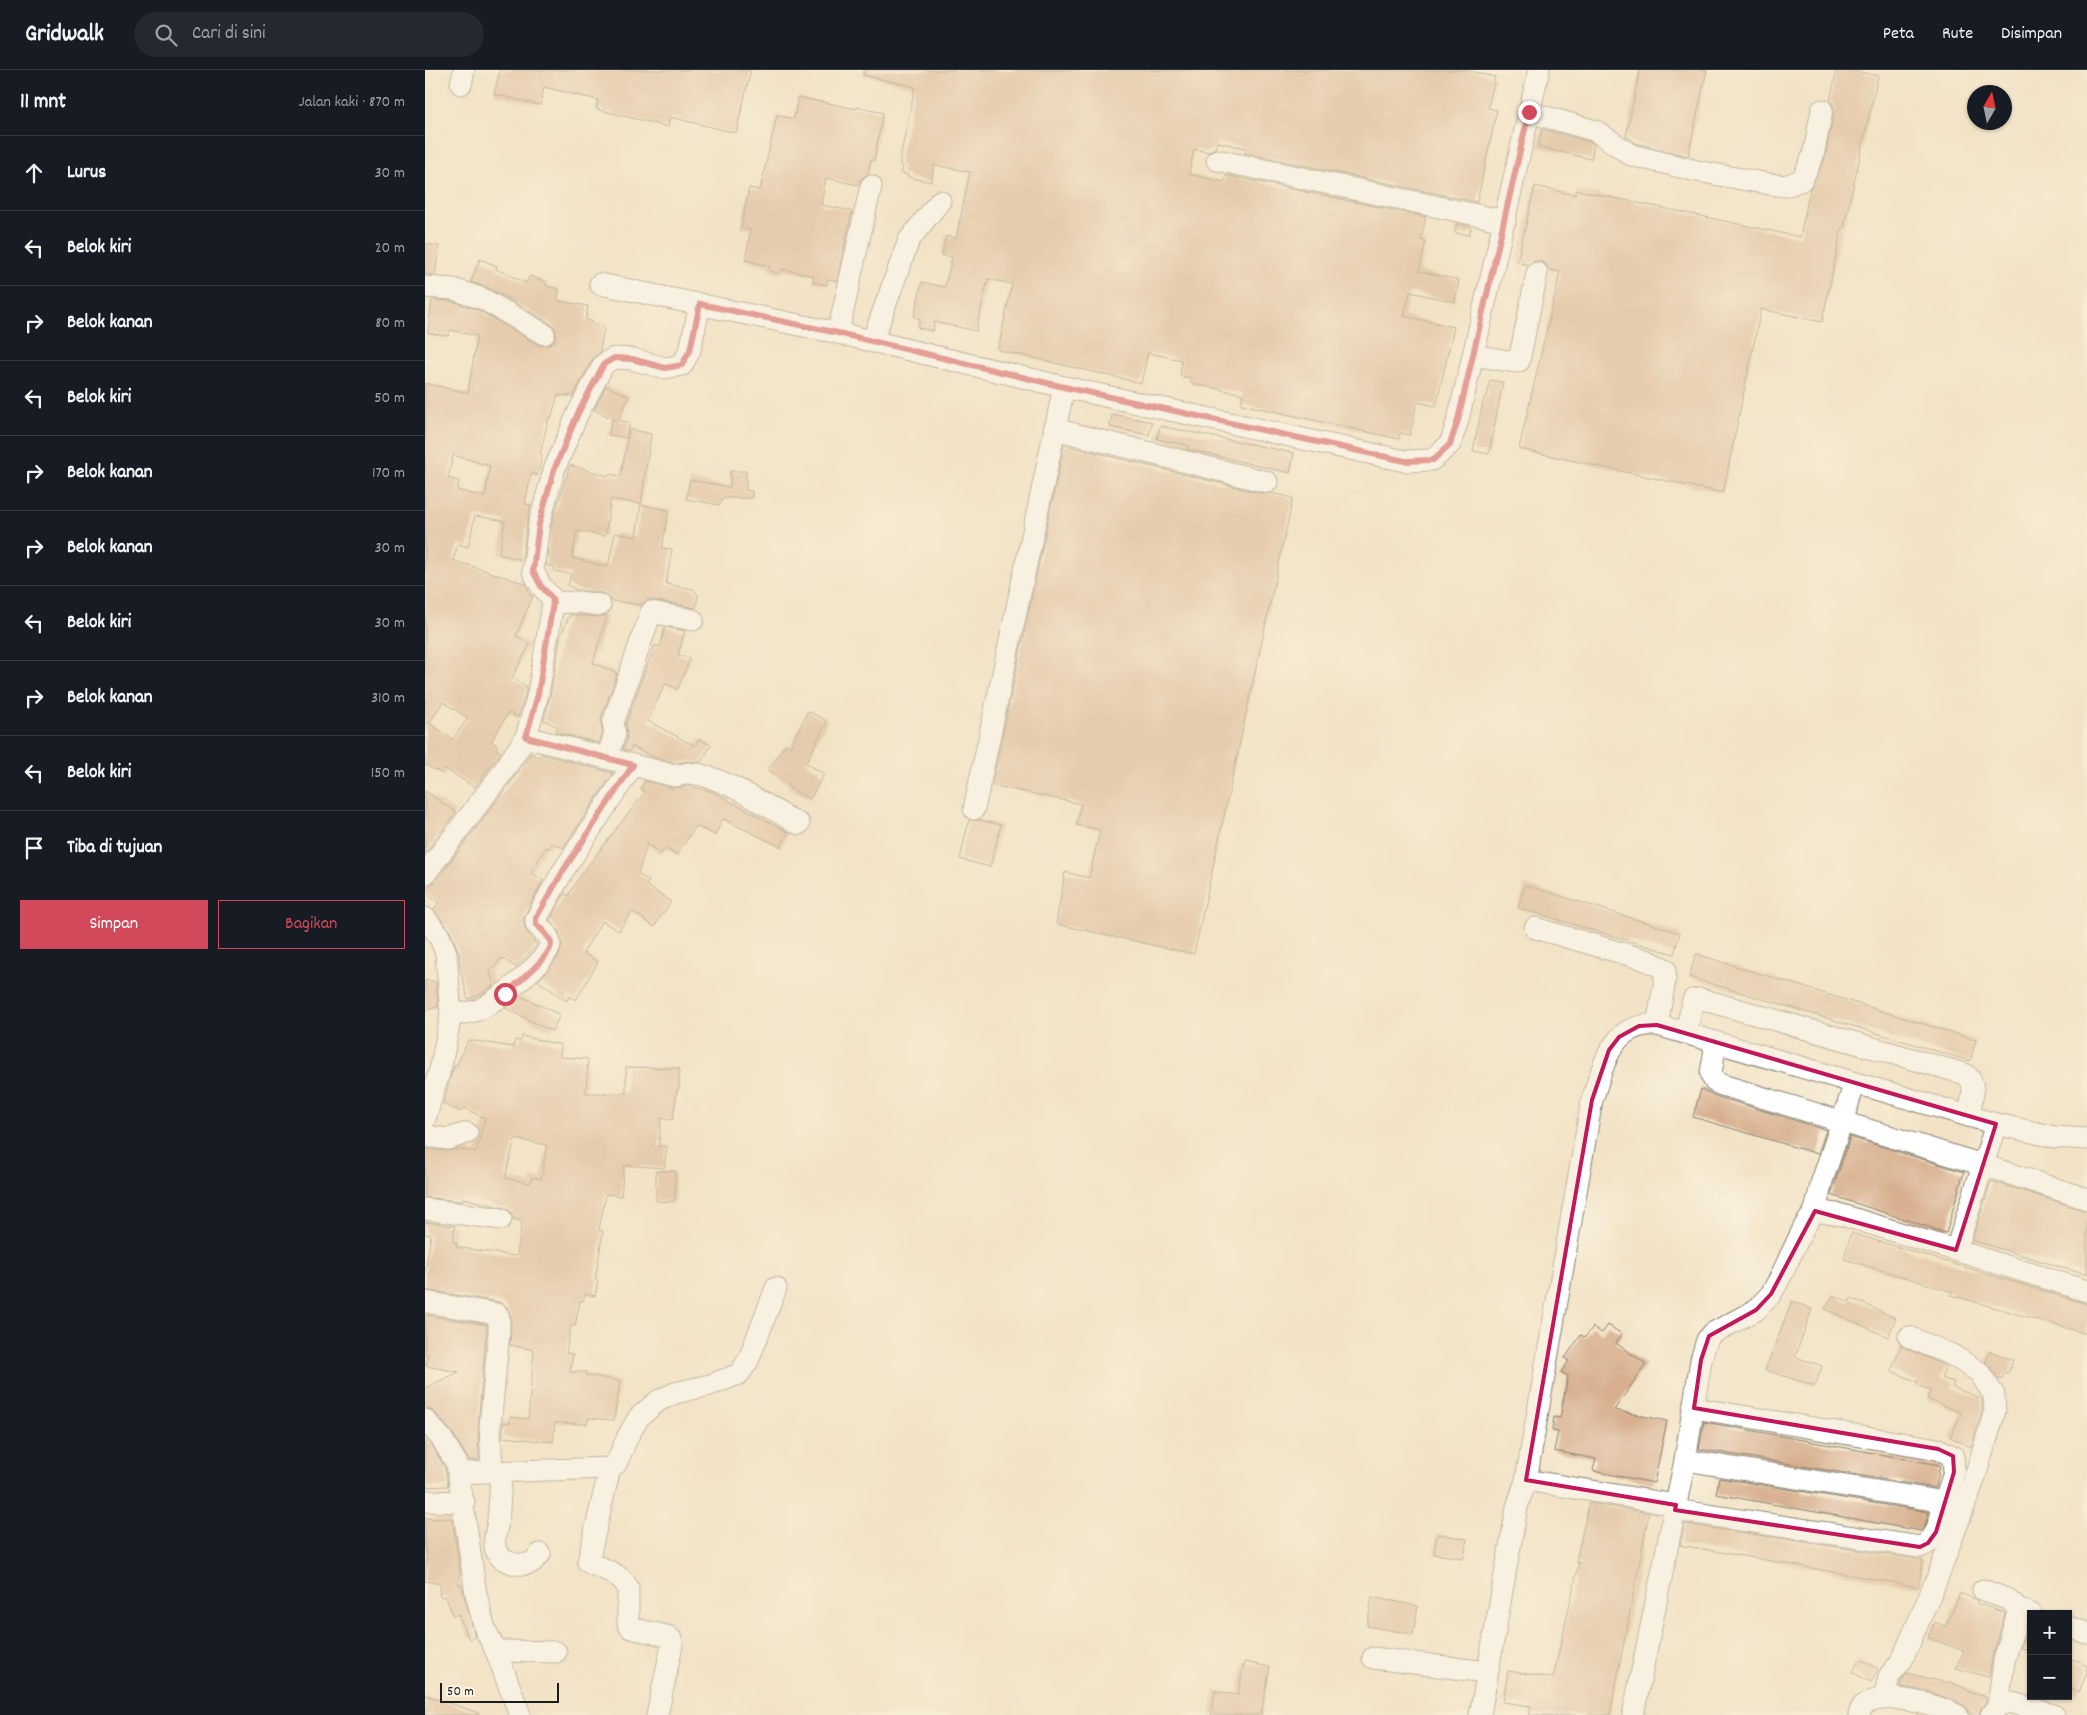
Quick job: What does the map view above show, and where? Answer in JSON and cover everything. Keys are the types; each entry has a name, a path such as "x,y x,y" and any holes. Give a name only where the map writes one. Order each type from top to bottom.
{"street":[{"path":"600,284 838,333 1064,387 1405,461 1433,460 1450,444 1458,420 1539,70"},
{"path":"1529,112 1596,131 1631,155 1697,171 1785,186 1803,180 1813,156 1822,110"},
{"path":"1217,160 1505,221"},
{"path":"838,333 871,186"},
{"path":"872,342 909,240 940,201"},
{"path":"1473,355 1514,362 1519,361 1537,273"},
{"path":"425,287 453,289 483,299 545,334"},
{"path":"425,874 502,774 526,737 538,694 553,603 552,598 541,586 533,571 539,524 554,470 578,413 604,364 614,358 632,359 665,368 682,365 690,350 700,304"},
{"path":"974,809 1064,387"},
{"path":"1054,429 1267,482"},
{"path":"553,603 579,602 600,605"},
{"path":"607,757 615,734 613,723 651,612 693,620"},
{"path":"526,737 675,776 688,773 706,777 729,786 799,824"},
{"path":"451,1015 477,1010 493,1002 530,972 549,951 551,944 549,938 536,924 536,918 563,871 633,765"},
{"path":"425,918 439,936 446,953 451,1015 441,1066 425,1119"},
{"path":"1535,928 1646,960 1665,969 1665,980 1657,1025"},
{"path":"1686,1033 1693,1000 1701,999 1965,1074 1971,1078 1974,1086 1968,1116"},
{"path":"1480,1715 1517,1506 1526,1480 1592,1100 1609,1050 1619,1037 1639,1026 1657,1025 1996,1124 2055,1137 2087,1139"},
{"path":"1716,1043 1711,1073 1714,1081 1722,1085 1983,1165 2087,1200"},
{"path":"1633,1715 1685,1460 1701,1360 1707,1340 1713,1333 1756,1310 1771,1294 1815,1211 1822,1182 1855,1083"},
{"path":"1956,1250 1996,1124"},
{"path":"425,1136 448,1140 467,1133"},
{"path":"425,1209 501,1219"},
{"path":"1815,1211 1843,1216 2087,1291"},
{"path":"459,1473 610,1468 616,1464 628,1436 639,1417 658,1401 675,1392 710,1385 739,1374 747,1361 776,1288"},
{"path":"425,1302 458,1306 497,1314 499,1317 490,1426 496,1472 498,1520 494,1545 502,1559 513,1564 528,1565 533,1563 540,1554"},
{"path":"1884,1699 1889,1676 1902,1660 1937,1581 1974,1480 1995,1411 1994,1395 1979,1372 1952,1355 1909,1338"},
{"path":"1526,1480 1675,1507 1920,1547 1928,1544 1936,1532 1954,1472 1953,1456 1938,1449 1694,1408"},
{"path":"425,1420 447,1447 457,1464 476,1594 485,1629 496,1651 520,1715"},
{"path":"1685,1460 1945,1502"},
{"path":"610,1468 589,1562 607,1570 626,1583 628,1588 628,1624 631,1628 667,1636 671,1639 672,1645 657,1715"},
{"path":"425,1501 464,1502"},
{"path":"1983,1590 2009,1600 2025,1612 2004,1661 1994,1710"},
{"path":"2072,1628 2087,1633"},
{"path":"496,1651 556,1652"},
{"path":"1373,1658 1487,1672"},
{"path":"1859,1715 1863,1706 1875,1700 1892,1698 1941,1707 1957,1715"},
{"path":"1994,1710 2009,1702 2054,1715"}],"highlighted area":[{"path":"1657,1025 1996,1124 1956,1250 1815,1211 1771,1294 1756,1310 1709,1336 1701,1360 1694,1408 1938,1449 1953,1456 1954,1472 1936,1532 1928,1543 1920,1547 1675,1510 1676,1505 1526,1480 1592,1100 1609,1050 1619,1037 1639,1026"}],"building":[{"path":"500,70 751,70 736,133 670,117 668,127 596,109 598,100 544,87 540,105 494,94"},
{"path":"864,70 1465,70 1495,77 1488,108 1497,110 1477,202 1245,153 1246,148 1217,142 1215,148 1208,152 1194,149 1189,174 1224,182 1226,175 1426,217 1421,240 1426,241 1419,271 1459,280 1455,302 1410,292 1404,316 1454,327 1436,406 1417,402 1410,435 1400,433 1399,439 1241,404 1243,394 1190,383 1192,378 1180,376 1182,360 1148,353 1141,383 998,350 1012,284 988,279 976,331 934,322 933,331 918,328 920,319 914,317 922,282 945,287 952,257 942,255 946,236 956,238 970,172 934,165 931,182 908,177 908,175 901,173 903,166 900,165 900,158 915,87 863,75"},
{"path":"1640,70 1707,70 1688,156 1636,143 1626,136"},
{"path":"1837,70 1851,70 1878,76 1844,227 1842,227 1822,322 1761,309 1723,493 1519,449 1560,272 1549,270 1546,264 1540,261 1534,261 1528,265 1517,262 1535,186 1575,195 1577,190 1800,237 1810,189 1825,158 1834,112 1834,106 1830,100"},
{"path":"798,97 883,113 874,160 871,160 868,174 862,178 858,185 826,178 821,205 852,211 837,281 828,279 827,285 813,282 814,276 782,269 781,274 769,271 770,266 745,260 751,230 741,228 749,188 760,190 777,115 794,119"},
{"path":"1542,129 1591,142 1594,145 1591,159 1538,147"},
{"path":"1457,224 1471,227 1469,235 1455,233"},
{"path":"425,244 439,246 435,275 425,275"},
{"path":"480,259 497,266 496,269 526,283 530,276 546,282 546,286 559,289 558,301 588,306 586,319 604,327 600,352 593,358 573,396 558,395 551,418 549,417 540,454 542,454 538,475 531,474 525,504 531,505 522,560 499,554 505,521 475,516 468,547 458,544 453,560 526,584 530,595 533,596 516,636 530,644 512,678 527,687 518,718 509,712 491,741 498,746 495,749 501,752 475,787 445,769 443,774 425,765 425,383 468,393 477,336 450,330 448,336 428,333 432,300 451,301 478,310 538,345 550,345 555,341 556,334 555,328 550,323 489,288 471,282","holes":["453,455 490,466 485,497 457,490 459,481 448,478","443,702 468,718 453,739 429,723"]},
{"path":"1490,380 1503,382 1489,454 1473,451 1484,397 1487,398"},
{"path":"606,386 629,396 619,420 630,423 626,438 609,435 612,419 616,420 594,410"},
{"path":"1112,414 1152,422 1149,435 1110,427"},
{"path":"1160,426 1294,453 1290,473 1187,449 1188,445 1157,439"},
{"path":"629,429 651,434 641,504 611,499 605,536 577,531 572,558 608,567 615,533 636,537 641,505 669,510 662,548 672,549 666,584 693,589 698,595 696,608 653,600 647,600 641,605 612,601 602,593 577,590 568,585 571,574 554,571 555,567 546,565 551,526 570,465 608,476 608,474 621,476"},
{"path":"1064,445 1264,494 1272,493 1293,498 1194,954 1056,924 1065,872 1089,878 1100,830 1076,825 1081,804 992,785"},
{"path":"730,471 746,471 746,490 752,491 752,498 722,498 720,505 686,499 690,480 730,487"},
{"path":"570,615 599,617 607,615 593,663 617,673 601,719 602,733 599,743 555,732 558,727 544,720 561,634"},
{"path":"665,627 685,631 678,654 690,659 678,689 665,684 648,721 695,746 699,739 711,745 701,762 676,763 653,757 632,746 630,751 623,749 627,738 626,724 655,645 660,647"},
{"path":"808,711 827,721 806,763 824,774 810,799 788,787 789,784 768,770 786,744 790,747"},
{"path":"531,753 539,758 541,754 613,773 563,848 552,843 549,849 546,847 531,873 543,880 523,919 525,929 537,945 516,967 502,958 490,971 494,985 477,996 468,999 460,966 460,955 449,929 434,909 439,903 425,892 425,886 435,882"},
{"path":"645,781 672,788 689,786 713,792 788,832 781,847 723,819 715,835 696,826 677,855 665,848 661,854 647,844 638,874 649,881 646,885 671,902 654,927 632,911 619,931 602,921 583,953 598,962 576,1000 569,996 567,1001 538,981 558,957 562,946 559,932 550,920 565,893 568,896 580,876 645,792 641,789"},
{"path":"425,791 456,812 425,853"},
{"path":"969,820 980,820 1001,825 990,867 960,859"},
{"path":"1525,885 1680,933 1674,954 1518,908"},
{"path":"1696,954 1976,1040 1970,1061 1689,977"},
{"path":"425,980 436,982 438,1007 425,1010"},
{"path":"521,996 560,1015 552,1031 505,1008"},
{"path":"522,1036 561,1045 560,1057 588,1059 586,1093 626,1093 626,1067 679,1068 679,1090 677,1090 672,1120 661,1118 659,1146 667,1146 664,1168 624,1165 621,1196 606,1194 599,1230 603,1231 595,1280 598,1280 595,1296 585,1294 583,1301 580,1301 575,1326 571,1325 566,1353 573,1354 570,1372 586,1372 586,1375 620,1381 614,1420 589,1418 587,1424 555,1423 553,1442 503,1437 503,1422 510,1423 510,1417 528,1419 534,1350 510,1345 511,1317 507,1307 499,1302 425,1290 425,1272 431,1235 425,1234 425,1222 455,1226 453,1242 457,1243 456,1247 515,1256 517,1254 522,1221 513,1219 508,1209 463,1198 462,1201 458,1201 425,1197 425,1149 446,1151 458,1149 476,1152 485,1118 463,1108 461,1112 443,1104 454,1066 456,1067 468,1040 513,1047 515,1040 521,1041","holes":["515,1139 547,1145 541,1179 532,1177 530,1183 505,1178"]},
{"path":"1701,1089 1718,1097 1826,1130 1818,1154 1693,1117"},
{"path":"1850,1137 1964,1172 1946,1233 1831,1195"},
{"path":"656,1171 675,1171 675,1202 656,1201"},
{"path":"1991,1181 2087,1211 2087,1275 1972,1240"},
{"path":"1851,1233 2087,1304 2087,1334 1951,1295 1953,1292 1844,1259"},
{"path":"1833,1295 1849,1302 1851,1298 1896,1318 1888,1337 1825,1309"},
{"path":"1792,1301 1812,1309 1795,1357 1822,1366 1815,1386 1765,1370"},
{"path":"425,1315 487,1325 478,1425 479,1460 469,1460 451,1431 434,1412 425,1406 425,1388 459,1372 426,1366 428,1354 425,1354"},
{"path":"1608,1325 1622,1334 1616,1343 1646,1364 1614,1410 1667,1421 1654,1483 1593,1471 1596,1459 1554,1451 1558,1432 1552,1431 1554,1417 1560,1418 1568,1376 1561,1372 1569,1361 1565,1358 1581,1335 1585,1337 1593,1327 1602,1333"},
{"path":"1901,1346 1946,1366 1941,1378 1954,1382 1952,1387 1982,1399 1982,1410 1971,1447 1950,1437 1962,1413 1927,1399 1931,1390 1917,1385 1918,1382 1891,1371"},
{"path":"1990,1351 2013,1360 2008,1373 2005,1372 2002,1379 1998,1378 1986,1362"},
{"path":"1704,1422 1940,1465 1936,1488 1699,1449"},
{"path":"425,1441 432,1446 445,1468 448,1486 425,1487"},
{"path":"1719,1478 1929,1512 1925,1526 1921,1531 1716,1494"},
{"path":"1589,1503 1649,1513 1610,1715 1529,1715 1531,1706 1503,1702 1508,1671 1553,1678 1579,1563 1576,1562"},
{"path":"425,1518 452,1518 460,1571 458,1584 461,1584 462,1587 475,1637 469,1639 458,1614 453,1616 446,1597 439,1596 441,1584 425,1581 427,1552 425,1551"},
{"path":"1685,1524 1923,1560 1919,1587 1680,1545"},
{"path":"1437,1534 1467,1539 1464,1558 1434,1554"},
{"path":"1960,1593 1974,1599 1977,1601 1976,1603 2005,1613 1992,1658 1989,1677 1955,1668 1964,1651 1928,1638 1935,1622 1946,1627"},
{"path":"1372,1597 1418,1606 1413,1634 1367,1626"},
{"path":"2024,1636 2027,1637 2027,1650 2021,1648"},
{"path":"1860,1659 1878,1669 1871,1682 1852,1672"},
{"path":"2072,1660 2087,1665 2087,1672 2079,1692 2072,1689"},
{"path":"1244,1662 1270,1667 1261,1715 1211,1715 1215,1691 1238,1695"},
{"path":"1907,1673 1947,1683 1948,1681 1986,1698 1986,1701 1979,1715 1970,1715 1967,1707 1953,1700 1927,1691 1900,1687"},
{"path":"425,1695 479,1713 479,1715 425,1715"}],"route":[{"path":"505,994 530,972 549,951 551,944 549,938 536,924 536,918 563,871 633,765 587,751 526,737 538,694 553,603 552,598 536,580 533,571 539,524 554,470 578,413 604,364 614,358 632,359 665,368 682,365 690,350 695,334 700,304 838,333 1064,387 1405,461 1433,460 1450,444 1458,420 1529,112"}]}
